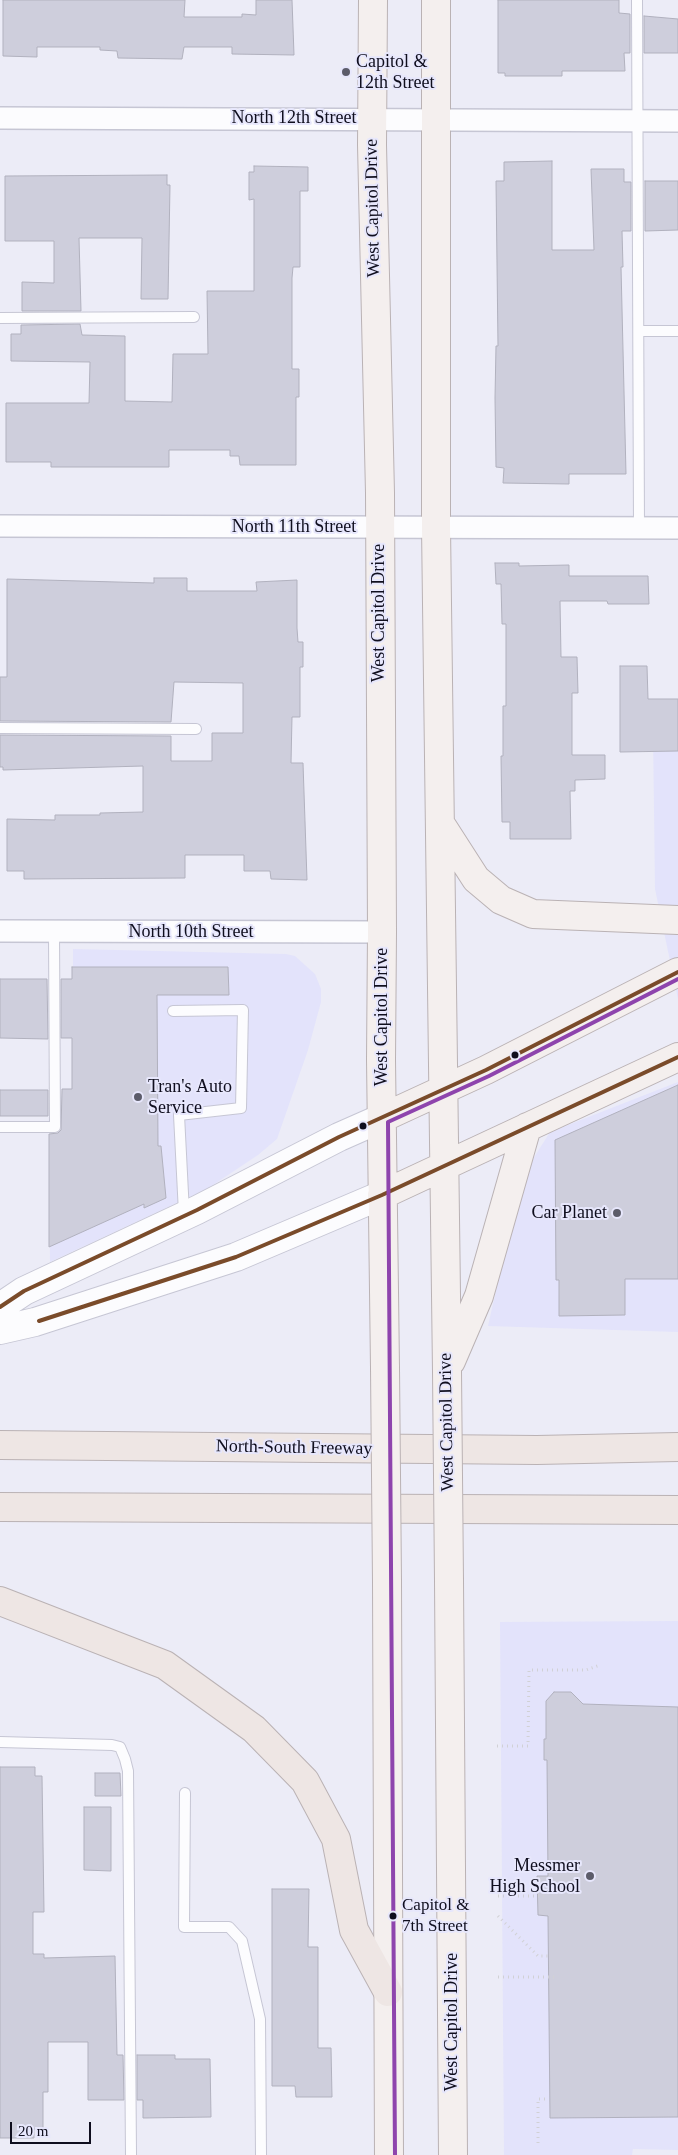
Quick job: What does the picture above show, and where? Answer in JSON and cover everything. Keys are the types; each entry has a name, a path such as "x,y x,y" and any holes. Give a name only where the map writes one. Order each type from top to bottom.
{"highway":[{"name":"North-South Freeway","path":"0,1445 536,1450 678,1447"},
{"path":"0,1507 678,1510"},
{"path":"0,1601 165,1665 254,1729 305,1781 336,1839 354,1930 388,1992"}],"main road":[{"name":"West Capitol Drive","path":"373,0 372,118 379,527 382,1195 387,1582 389,2155"},
{"name":"West Capitol Drive","path":"436,0 436,527 447,1372 453,2155"},
{"path":"440,823 476,879 501,900 532,914 678,920"},
{"path":"0,1307 24,1291 184,1216 339,1137 443,1090 678,972"},
{"path":"0,1330 35,1322 236,1257 382,1195 444,1164 678,1057"},
{"path":"447,1372 479,1296 527,1127"}],"street":[{"name":"North 12th Street","path":"0,118 435,118 678,121"},
{"name":"North 11th Street","path":"0,526 678,528"},
{"name":"North 10th Street","path":"0,931 382,932"}],"lane":[{"path":"637,0 639,528"},
{"path":"0,318 194,317"},
{"path":"639,331 678,331"},
{"path":"0,728 196,729"},
{"path":"0,1127 55,1127 54,932"},
{"path":"173,1011 243,1010 241,1108 179,1115 184,1216"},
{"path":"0,1742 112,1745 120,1747 125,1760 128,1771 131,2155"},
{"path":"185,1793 184,1927 229,1927 242,1941 260,2019 261,2155"}],"path":[{"path":"497,1746 528,1746 529,1670 586,1670 600,1665"},
{"path":"498,1896 545,1896"},
{"path":"498,1916 538,1956 548,1956"},
{"path":"498,1977 556,1977"},
{"path":"538,2143 538,2099 549,2099"}],"shaded area":[{"path":"678,729 678,999 655,889 653,731"},
{"path":"73,949 286,954 295,956 315,974 321,989 321,1002 308,1050 277,1139 258,1155 207,1189 50,1262 49,1146 73,1145"},
{"name":"Car Planet","path":"678,1082 678,1332 488,1326 508,1237 533,1159 550,1132"},
{"name":"Messmer High School","path":"678,1621 678,2150 633,2149 632,2155 504,2155 500,1622"}],"building":[{"path":"3,0 185,0 184,17 242,17 242,14 256,15 256,0 292,0 294,55 232,54 232,47 184,47 182,59 118,58 117,51 100,50 100,47 37,47 37,57 3,56"},
{"path":"498,0 619,0 619,13 630,14 630,53 624,53 625,71 562,71 562,76 505,76 505,73 498,73"},
{"path":"644,16 678,19 678,53 644,53"},
{"path":"552,161 552,250 594,250 591,169 624,169 624,182 631,182 631,231 622,231 623,267 621,267 626,474 569,474 569,484 503,483 504,468 496,467 495,398 496,346 498,346 496,181 504,181 504,162"},
{"path":"254,166 308,167 308,191 300,191 300,267 293,267 292,278 292,369 299,369 299,397 296,397 296,465 240,465 239,456 230,456 230,450 169,450 169,467 51,467 51,462 6,462 6,403 89,403 90,362 11,361 11,334 21,334 21,325 80,324 82,335 125,336 125,401 172,402 173,354 208,354 207,291 254,291 254,199 249,200 249,172 254,172"},
{"path":"167,175 167,185 170,185 168,299 141,299 142,238 79,238 81,311 22,311 22,282 54,283 54,241 5,241 5,176"},
{"path":"645,181 678,181 678,230 645,231"},
{"path":"495,563 519,563 519,566 569,565 569,576 648,576 649,604 608,604 607,601 560,601 561,657 577,657 578,693 572,693 572,755 605,755 605,779 575,780 575,791 570,791 571,839 510,839 510,822 502,822 501,756 503,756 503,706 506,706 506,624 502,624 501,584 496,584"},
{"path":"154,578 187,578 187,591 257,591 256,582 297,580 297,628 298,642 303,642 303,667 300,667 300,717 292,717 291,763 303,763 307,880 271,879 270,871 244,871 244,855 185,855 185,878 24,879 24,871 7,871 7,819 55,820 55,815 100,815 100,813 143,812 143,766 3,770 3,767 0,767 0,735 171,736 171,761 212,761 212,733 243,733 243,683 174,682 171,722 0,721 0,677 7,677 7,579 154,583"},
{"path":"620,666 647,666 648,699 678,699 678,751 620,752"},
{"path":"72,967 228,967 229,995 157,995 158,1146 161,1146 166,1198 144,1208 144,1204 49,1247 49,1134 58,1133 61,1130 62,1089 72,1089 72,1038 61,1038 61,979 72,979"},
{"path":"0,979 47,979 48,1039 0,1038"},
{"name":"Car Planet","path":"678,1085 678,1279 625,1279 625,1315 559,1316 559,1280 556,1280 555,1140"},
{"path":"0,1090 48,1090 48,1116 0,1116"},
{"path":"554,1692 571,1692 583,1704 678,1707 678,2117 550,2118 548,1916 538,1915 537,1876 548,1876 547,1760 544,1760 544,1739 546,1739 546,1701"},
{"path":"0,1767 35,1767 35,1776 42,1776 44,1912 33,1912 33,1954 44,1954 44,1958 115,1956 117,2055 123,2055 124,2100 88,2100 88,2042 48,2042 48,2092 43,2092 43,2129 34,2129 34,2138 0,2138"},
{"path":"95,1773 120,1773 121,1796 95,1796"},
{"path":"84,1807 111,1807 111,1871 84,1870"},
{"path":"272,1889 309,1889 308,1947 318,1947 318,2048 331,2048 332,2097 296,2097 295,2086 272,2086"},
{"path":"137,2055 175,2055 175,2059 210,2059 211,2117 143,2118 143,2100 137,2100"}],"transit line":[{"path":"0,1307 24,1291 197,1210 339,1137 486,1070 678,972"},
{"path":"395,2155 388,1122 489,1076 678,979"},
{"path":"39,1321 236,1257 382,1195 678,1057"}],"place":[{"name":"Capitol & 12th Street","path":"346,72"},
{"name":"Tran's Auto Service","path":"138,1097"},
{"name":"Car Planet","path":"617,1213"},
{"name":"Messmer High School","path":"590,1876"},
{"name":"Capitol & 7th Street","path":"393,1916"}]}
